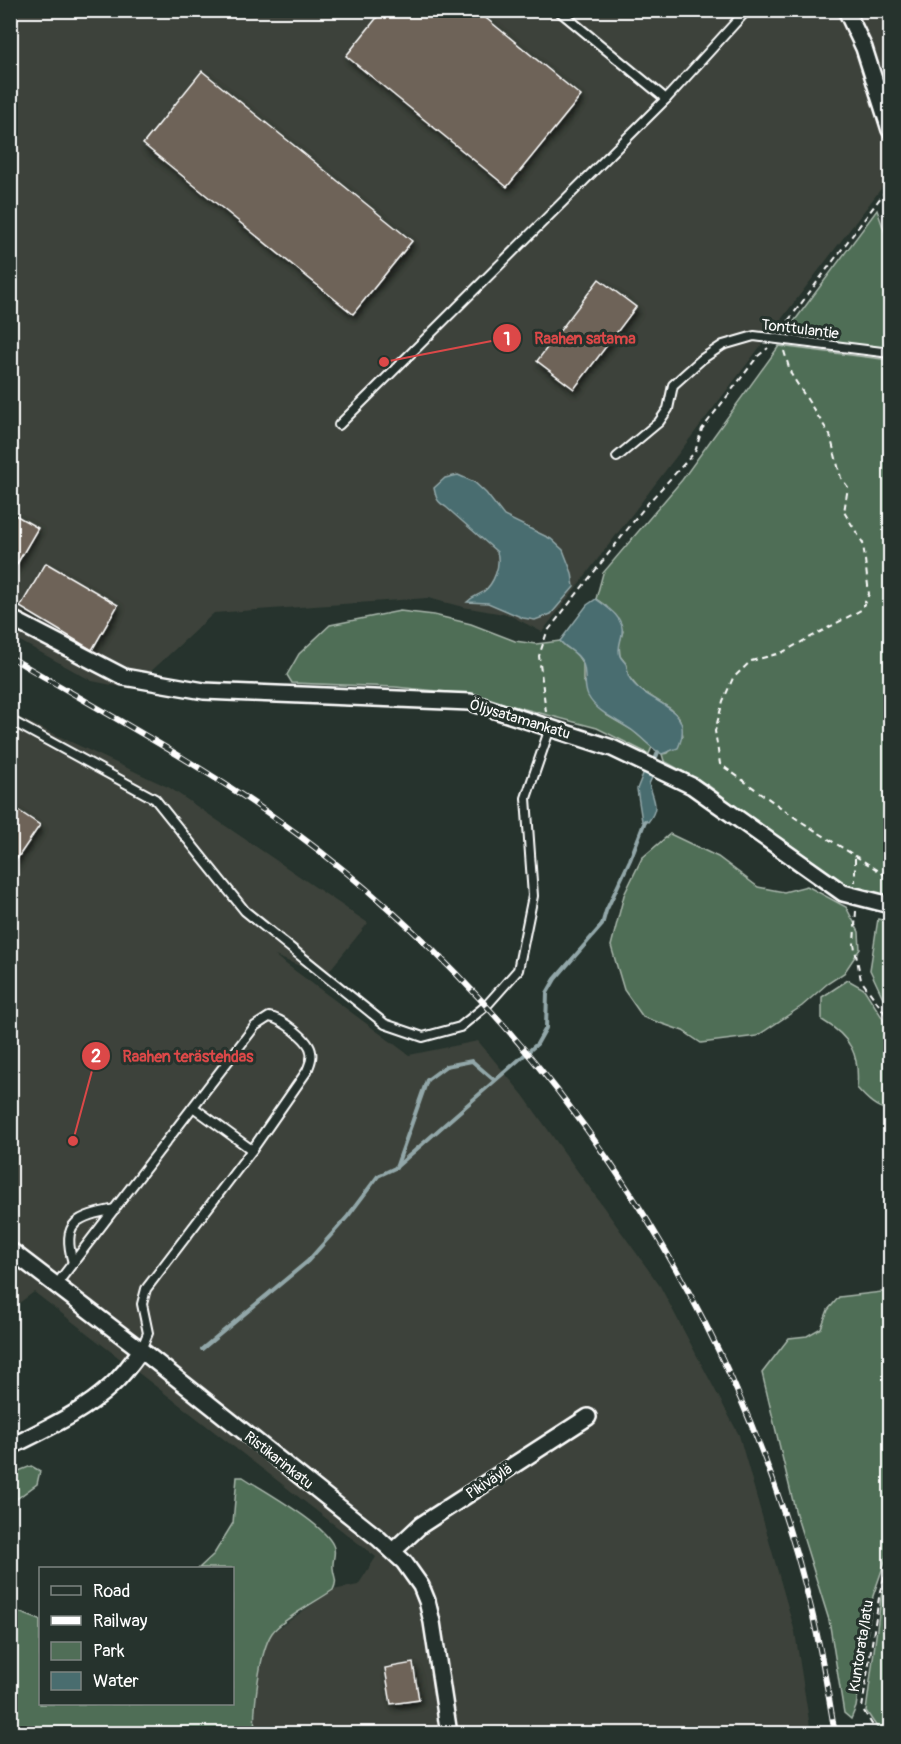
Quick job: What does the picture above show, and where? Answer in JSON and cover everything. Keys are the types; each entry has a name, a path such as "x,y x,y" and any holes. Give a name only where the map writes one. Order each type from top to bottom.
{"street":[{"path":"846,10 864,48 891,130"},
{"name":"Öljysatamankatu","path":"10,618 124,677 204,692 470,702 612,748 692,786 843,892 891,905"},
{"name":"Ristikarinkatu","path":"10,1250 141,1350 393,1551 413,1574 427,1602 449,1734"},
{"path":"10,1447 75,1413 99,1397 123,1374 141,1350"},
{"name":"Pikiväylä","path":"393,1551 406,1536 421,1525 588,1417"}],"lane":[{"path":"558,10 666,99"},
{"path":"339,425 666,99 747,10"},
{"name":"Tonttulantie","path":"617,457 659,422 668,409 673,385 702,359 723,345 754,336 891,353"},
{"path":"10,720 155,799 245,911 386,1024 423,1038 460,1027 487,1005 518,970 533,896 526,798 550,728"},
{"path":"56,1286 255,1026 269,1017 279,1020 311,1049 311,1061 307,1071 252,1150 146,1289 142,1304 148,1333 141,1350"},
{"path":"193,1107 252,1150"},
{"path":"73,1263 68,1237 75,1224 86,1216 115,1209"}],"path":[{"path":"550,728 539,656 547,632 648,503 695,452 702,429 758,356 777,339 809,290 891,185"},
{"path":"777,339 791,374 830,435 841,478 849,487 844,512 863,543 869,594 861,610 781,653 751,661 733,678 723,701 715,731 720,764 855,858 891,878"},
{"path":"855,858 857,896 854,944 861,980 884,1012 891,1029"},
{"name":"Kuntorata/latu","path":"878,1734 862,1708 880,1591 891,1559"}],"shaded area":[{"path":"10,11 890,11 890,177 542,632 509,615 428,598 214,613 132,689 92,681 11,636"},
{"path":"11,714 170,788 368,923 325,976 275,956 409,1055 478,1041 523,1095 660,1286 739,1435 795,1632 811,1733 255,1733 257,1687 266,1646 273,1632 333,1590 358,1585 376,1557 34,1292 11,1309"}],"green space":[{"path":"877,210 890,247 890,350 784,335"},
{"path":"779,346 890,360 890,902 829,877 709,786 664,761 662,754 668,753 683,736 679,717 671,709 639,689 628,676 627,665 620,656 619,644 623,631 606,606 596,599 603,573 682,480"},
{"path":"400,611 434,615 471,624 515,641 536,644 560,641 575,652 583,664 583,680 606,715 632,730 652,747 649,754 597,728 468,694 395,687 292,683 287,675 299,654 330,625"},
{"path":"670,834 718,857 758,887 784,892 807,886 846,907 859,932 860,949 844,973 827,984 802,1006 757,1036 701,1043 683,1031 643,1017 624,990 611,946 624,895 642,858"},
{"path":"878,919 890,922 890,1013 870,970"},
{"path":"848,980 864,989 882,1017 890,1036 890,1109 876,1106 857,1088 857,1066 852,1048 840,1033 822,1020 822,997"},
{"path":"890,1291 890,1547 873,1596 856,1707 851,1719 844,1713 829,1620 796,1514 762,1373 789,1338 807,1336 821,1328 828,1310 839,1297"},
{"path":"31,1466 40,1471 37,1484 11,1503 11,1474"},
{"path":"237,1477 243,1477 318,1527 327,1536 335,1551 333,1590 283,1622 267,1642 258,1682 255,1733 11,1733 11,1609 39,1620 39,1705 234,1705 234,1567 200,1567 214,1554 233,1523"},
{"path":"890,1569 890,1733 881,1733 866,1711 882,1591"}],"water":[{"path":"458,475 474,482 504,516 551,539 563,550 572,573 574,587 551,614 535,620 523,618 488,603 467,602 487,589 497,568 498,557 497,552 437,499 434,488 445,478"},
{"path":"596,599 614,613 621,623 619,653 626,664 629,677 646,694 667,706 681,722 682,733 678,748 662,754 658,752 633,731 602,712 588,696 581,660 560,641 587,605"},
{"path":"645,769 654,773 649,784 655,808 648,822 642,821 637,789"}],"building":[{"path":"383,10 476,10 581,96 507,187 346,56"},
{"path":"202,71 412,241 353,314 143,144"},
{"path":"599,279 636,307 574,389 537,361"},
{"path":"10,512 38,528 10,576"},
{"path":"46,563 118,605 92,650 20,607"},
{"path":"10,805 40,825 10,869"},
{"path":"413,1663 419,1700 391,1704 385,1668"}],"waterway":[{"path":"655,760 658,752"},
{"path":"202,1349 308,1261 348,1216 378,1176 395,1168 537,1044 546,1028 547,993 555,979 602,925 645,821"},
{"path":"396,1168 427,1080 446,1066 472,1061 494,1080"}],"railway":[{"path":"10,657 175,753 271,815 366,889 455,973 537,1065 611,1164 676,1269 732,1379 777,1492 811,1608 835,1734"}],"place":[{"name":"Raahen satama","path":"384,362"},
{"name":"Raahen terästehdas","path":"73,1141"}]}
